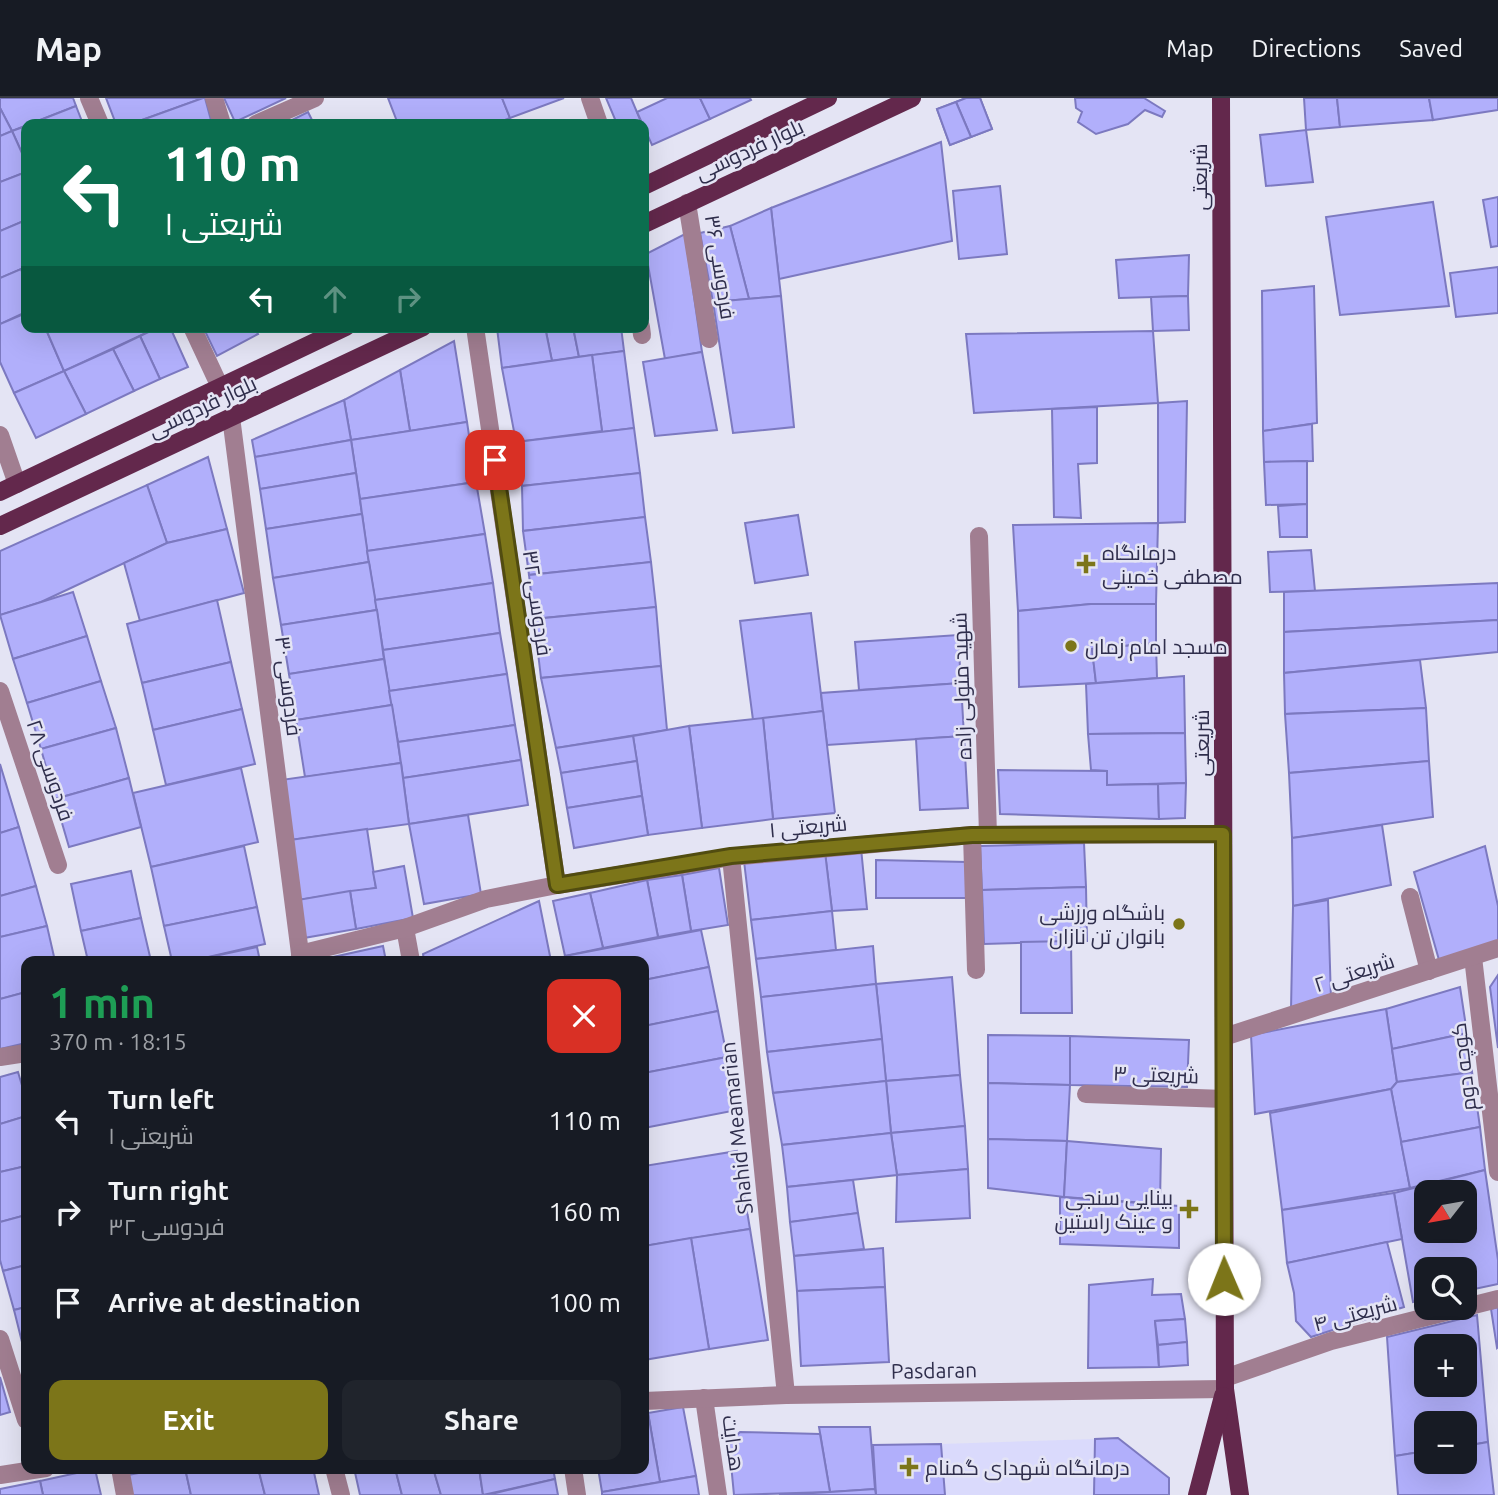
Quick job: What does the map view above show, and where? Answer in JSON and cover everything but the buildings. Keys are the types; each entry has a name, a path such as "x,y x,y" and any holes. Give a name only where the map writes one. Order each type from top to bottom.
{"main road":[{"name":"بلوار فردوسی","path":"649,183 805,103 828,98"},
{"name":"بلوار فردوسی","path":"649,222 912,98"},
{"name":"شریعتی","path":"1222,98 1225,1383"},
{"name":"بلوار فردوسی","path":"0,492 333,333"},
{"name":"بلوار فردوسی","path":"0,526 410,333"},
{"path":"1197,1493 1225,1383"},
{"path":"1225,1383 1240,1495"}],"street":[{"path":"89,98 98,119"},
{"path":"214,98 220,119"},
{"path":"268,119 316,98"},
{"path":"590,98 597,119"},
{"name":"فردوسی ۳۶","path":"687,203 709,339"},
{"path":"195,333 220,387"},
{"name":"فردوسی ۳۲","path":"476,333 557,885"},
{"name":"فردوسی ۳۰","path":"231,418 301,956"},
{"path":"0,435 17,484"},
{"name":"شهید متولی زاده","path":"976,970 980,835 979,536"},
{"name":"فردوسی ۲۸","path":"0,691 58,864"},
{"name":"شریعتی ۱","path":"305,956 405,928 486,899 731,856 980,835 1223,834"},
{"name":"Shahid Meamarian","path":"731,856 786,1395"},
{"path":"1410,897 1429,971"},
{"path":"405,928 410,956"},
{"name":"شریعتی ۲","path":"1224,1037 1498,948"},
{"name":"کوچه دوم","path":"1473,957 1498,1172"},
{"path":"0,1057 21,1054"},
{"name":"شریعتی ۳","path":"1086,1094 1224,1099"},
{"name":"شریعتی ۴","path":"1225,1383 1331,1341 1498,1299"},
{"path":"0,1339 21,1404"},
{"name":"Pasdaran","path":"649,1401 1225,1383"},
{"name":"هدایت","path":"704,1398 718,1495"},
{"path":"0,1475 21,1472"},
{"path":"121,1474 125,1495"},
{"path":"336,1474 341,1495"},
{"path":"574,1474 577,1495"}],"shaded area":[{"path":"1095,1439 1094,1495 945,1495 941,1444"}],"place":[{"name":"درمانگاه مصطفی خمینی","path":"1086,564"},
{"name":"مسجد امام زمان","path":"1071,646"},
{"name":"باشگاه ورزشی بانوان تن نازان","path":"1179,924"},
{"name":"بینایی سنجی و عینک راستین","path":"1189,1209"},
{"name":"درمانگاه شهدای گمنام","path":"909,1467"}],"route":[{"path":"495,460 557,885 731,856 972,835 1223,834 1224,1279"}]}
